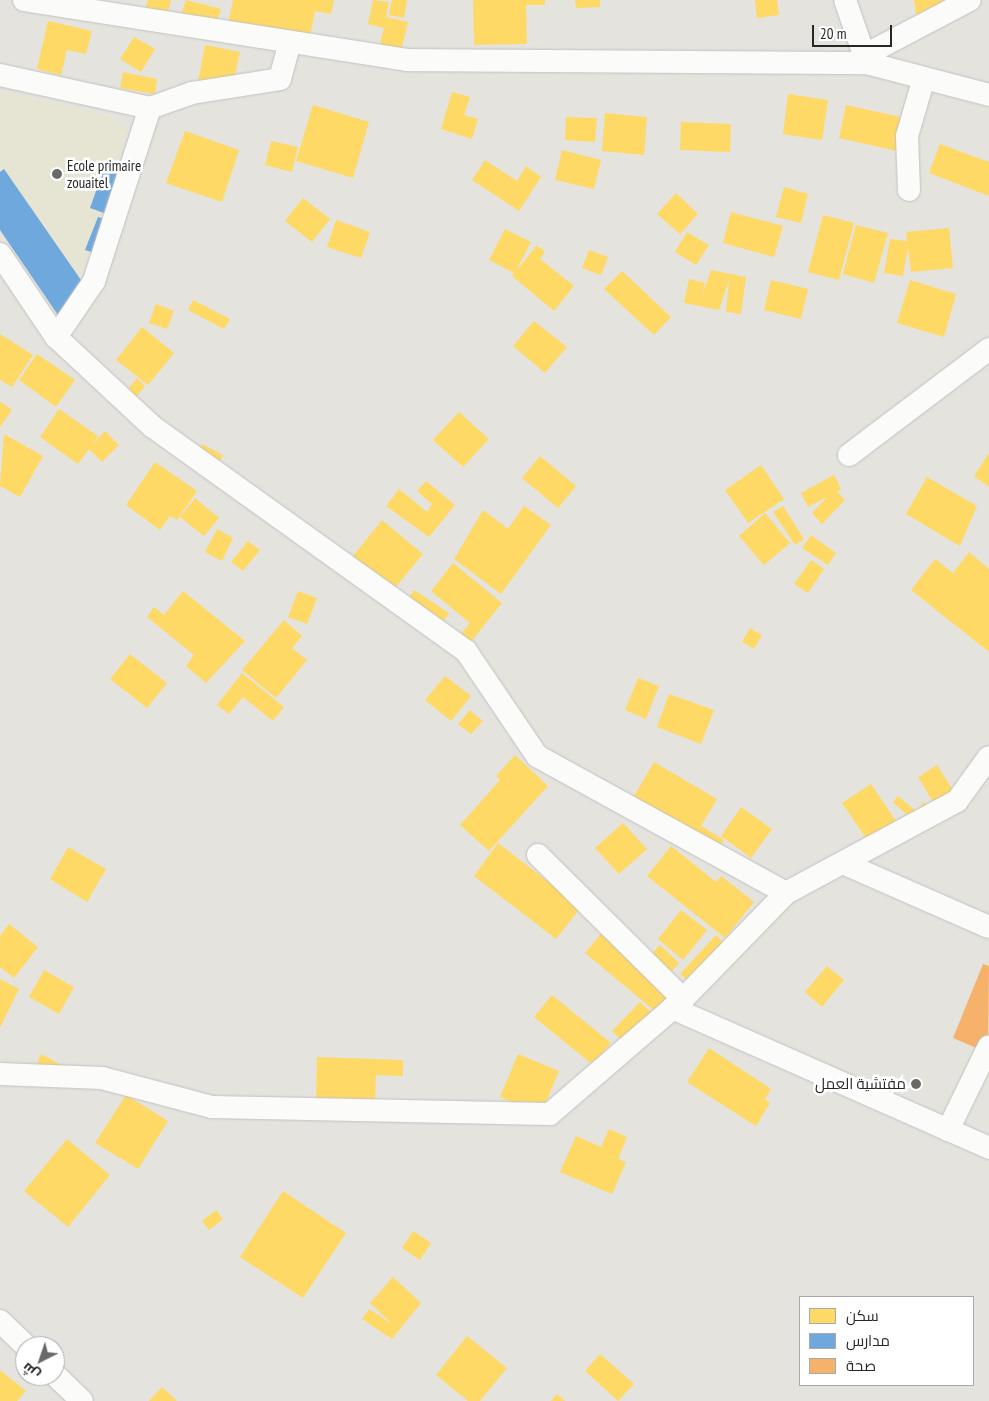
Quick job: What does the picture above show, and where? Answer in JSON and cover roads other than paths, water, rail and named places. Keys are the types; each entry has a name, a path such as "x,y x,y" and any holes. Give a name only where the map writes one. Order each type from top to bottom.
{"street":[{"path":"24,0 289,45 407,60 867,59 924,78 989,96"},
{"path":"845,0 867,59"},
{"path":"867,59 970,0"},
{"path":"0,75 150,108 192,93 280,79 289,45"},
{"path":"909,190 908,136 924,78"},
{"path":"56,337 94,281 150,108"},
{"path":"0,254 56,337 153,427 466,651 537,756 786,893"},
{"path":"849,455 989,349"},
{"path":"0,1074 102,1078 212,1107 550,1114 678,1004 786,893 957,801 989,757"},
{"path":"538,855 678,1004 989,1148"},
{"path":"842,863 989,927"},
{"path":"948,1130 989,1046"},
{"path":"0,1321 16,1336"},
{"path":"65,1385 82,1401"}],"place":[{"name":"Ecole primaire zouaitel","path":"57,174"},
{"name":"مفتشية العمل","path":"916,1084"}]}
